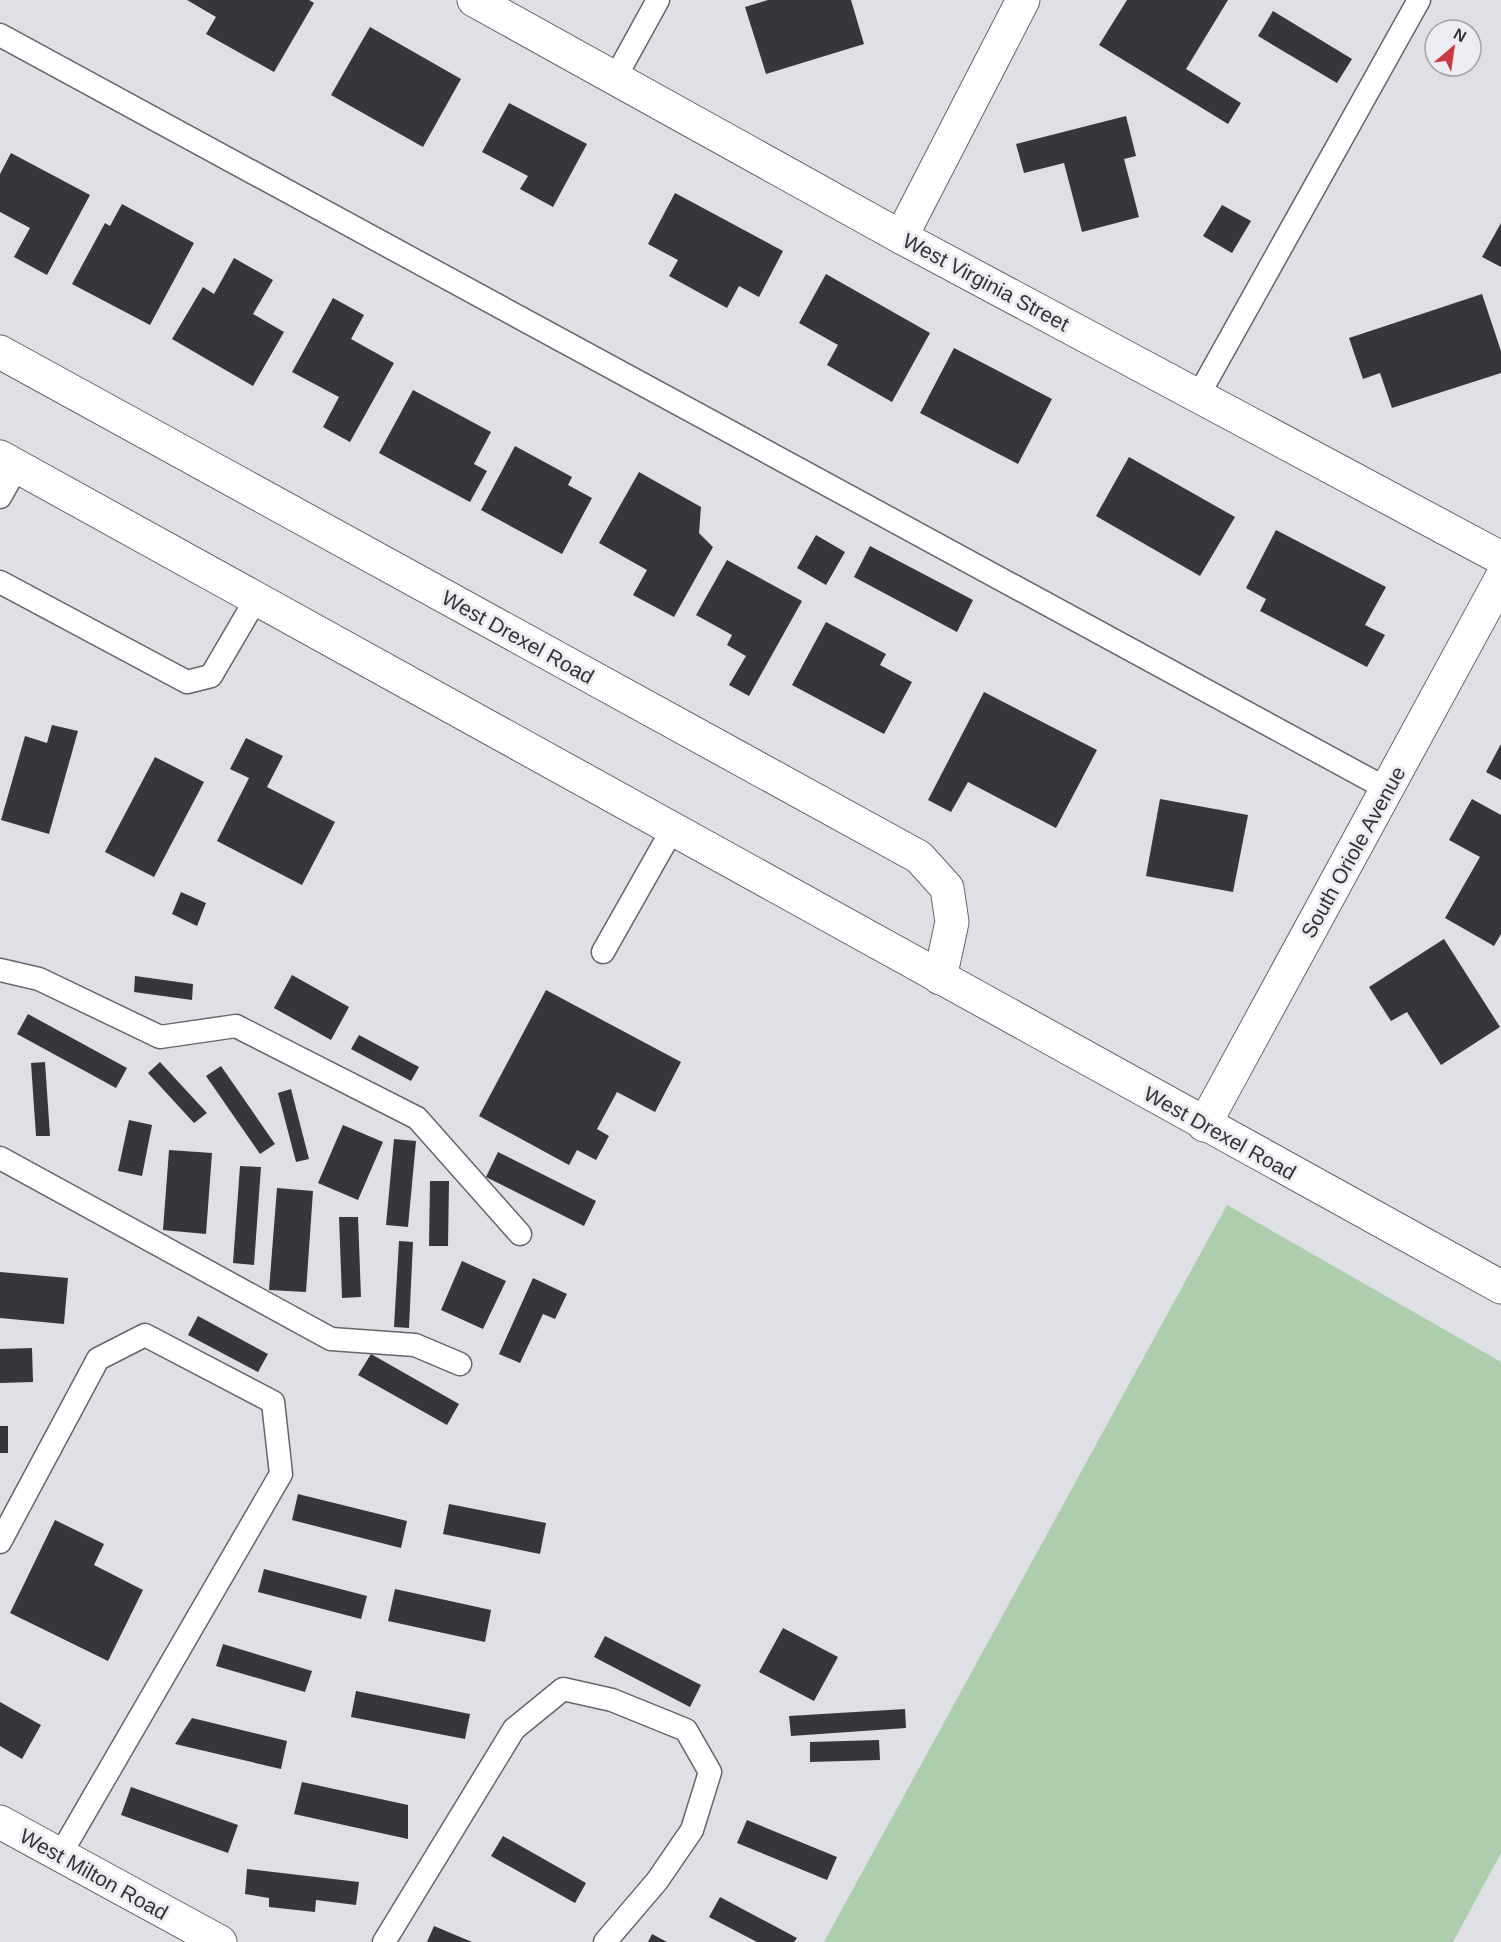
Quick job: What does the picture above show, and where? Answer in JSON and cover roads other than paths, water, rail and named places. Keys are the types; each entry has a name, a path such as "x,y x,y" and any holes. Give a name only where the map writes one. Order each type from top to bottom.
{"street":[{"name":"West Virginia Street","path":"474,0 901,237 1501,558"},
{"path":"901,237 1023,0"},
{"name":"West Drexel Road","path":"0,352 919,857 947,888 952,922 940,978"},
{"name":"West Drexel Road","path":"8,462 1204,1125 1501,1287"},
{"name":"South Oriole Avenue","path":"1204,1125 1501,579"},
{"name":"West Milton Road","path":"0,1822 220,1942"}],"lane":[{"path":"615,78 658,0"},
{"path":"1198,396 1419,0"},
{"path":"0,35 1387,789"},
{"path":"0,497 8,462"},
{"path":"0,582 186,682 211,676 256,599"},
{"path":"603,952 672,830"},
{"path":"0,969 39,979 160,1036 236,1026 417,1118 520,1234"},
{"path":"0,1158 331,1339 415,1345 460,1364"},
{"path":"0,1542 98,1359 145,1335 273,1402 281,1474 60,1855"},
{"path":"384,1942 514,1729 563,1689 612,1700 686,1730 710,1773 692,1830 657,1881 605,1942"}]}
